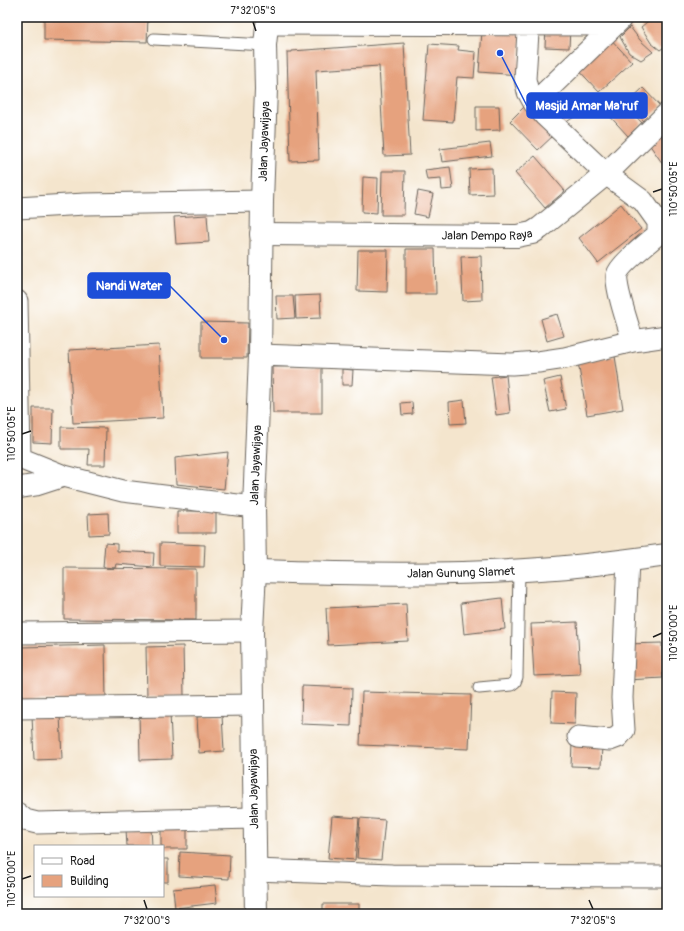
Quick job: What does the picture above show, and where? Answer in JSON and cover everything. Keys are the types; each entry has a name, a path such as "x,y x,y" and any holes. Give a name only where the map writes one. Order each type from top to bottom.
{"main road":[{"name":"Jalan Jayawijaya","path":"256,914 252,631 255,571 254,507 260,355 261,234 266,89 265,45 268,20"},
{"name":"Jalan Dempo Raya","path":"261,234 517,236 532,233 606,174 667,114"},
{"name":"Jalan Gunung Slamet","path":"255,571 342,573 488,572 555,568 667,555"}],"street":[{"path":"268,20 619,21"},
{"path":"529,21 525,79 528,92 534,103 545,116 606,174 643,201 658,222 658,234 623,265 617,275 619,292 633,342"},
{"path":"534,103 619,21"},
{"path":"17,208 85,204 262,202"},
{"path":"17,301 18,457 64,476 123,490 254,507"},
{"path":"260,355 512,364 552,360 667,336"},
{"path":"17,488 36,485 64,476"},
{"path":"578,737 610,740 618,737 624,730 622,698 628,560"},
{"path":"17,633 252,631"},
{"path":"17,708 253,705"},
{"path":"17,813 25,820 37,823 254,818"},
{"path":"256,870 392,875 667,876"}],"lane":[{"path":"154,38 265,45"},
{"path":"479,688 511,685 515,682 517,677 519,570"}],"building":[{"path":"44,17 148,17 147,42 44,40"},
{"path":"653,17 663,17 667,25 667,45 660,50 651,43 641,27"},
{"path":"546,27 570,28 569,48 545,47"},
{"path":"630,27 640,40 653,52 641,60 629,53 620,37"},
{"path":"482,31 521,34 519,75 479,72"},
{"path":"607,35 632,62 599,92 574,65"},
{"path":"404,43 410,155 384,156 379,66 316,70 319,160 290,161 287,52"},
{"path":"429,44 459,46 458,50 476,52 474,78 457,77 453,122 423,120"},
{"path":"643,88 661,107 645,122 627,103"},
{"path":"620,99 642,123 628,136 606,112"},
{"path":"571,101 580,113 562,125 553,113"},
{"path":"527,104 555,134 538,150 510,121"},
{"path":"476,106 499,106 500,130 476,131"},
{"path":"667,131 667,170 649,144"},
{"path":"490,143 492,156 442,162 440,149"},
{"path":"535,156 565,191 545,208 515,173"},
{"path":"450,167 453,189 442,190 441,179 427,180 425,170"},
{"path":"492,168 493,194 470,195 469,169"},
{"path":"382,171 405,171 404,215 381,215"},
{"path":"363,177 378,178 377,213 362,212"},
{"path":"418,191 433,194 428,217 414,214"},
{"path":"621,204 641,229 598,263 579,238"},
{"path":"207,215 209,242 176,244 174,217"},
{"path":"406,249 435,249 436,294 406,294"},
{"path":"358,250 388,250 387,292 357,291"},
{"path":"481,256 482,300 463,301 461,257"},
{"path":"320,295 321,318 296,319 295,296"},
{"path":"276,296 293,296 295,318 277,319"},
{"path":"557,314 564,336 547,341 541,319"},
{"path":"201,322 248,323 247,358 201,358"},
{"path":"159,345 163,418 73,423 69,350"},
{"path":"615,356 623,409 587,415 578,362"},
{"path":"322,366 322,413 273,413 272,367"},
{"path":"342,369 353,370 352,385 342,385"},
{"path":"506,375 510,413 496,415 491,377"},
{"path":"560,377 566,409 550,412 543,381"},
{"path":"464,400 466,423 450,424 449,402"},
{"path":"412,402 413,414 402,415 401,403"},
{"path":"33,408 53,408 52,443 33,442"},
{"path":"61,427 106,428 105,465 88,465 89,449 61,449"},
{"path":"228,452 224,489 176,484 175,458"},
{"path":"177,511 216,511 216,533 177,533"},
{"path":"108,513 109,534 89,535 88,514"},
{"path":"105,543 117,544 117,551 154,553 153,567 116,564 115,568 103,567"},
{"path":"160,543 205,545 204,567 160,566"},
{"path":"64,568 196,569 196,620 64,619"},
{"path":"502,598 505,629 464,634 461,603"},
{"path":"406,604 408,641 328,645 326,608"},
{"path":"577,622 580,674 534,676 531,624"},
{"path":"662,643 663,678 627,680 625,644"},
{"path":"105,645 106,699 22,701 21,647"},
{"path":"183,646 184,696 147,697 146,647"},
{"path":"302,686 352,688 351,726 301,724"},
{"path":"362,692 471,695 469,749 360,745"},
{"path":"552,692 576,693 575,724 551,723"},
{"path":"139,712 170,712 172,759 140,760"},
{"path":"60,714 62,759 34,760 32,715"},
{"path":"222,715 224,751 199,753 197,717"},
{"path":"572,744 602,745 601,767 571,766"},
{"path":"332,816 359,818 355,860 328,858"},
{"path":"360,818 385,820 381,860 357,858"},
{"path":"161,826 187,826 187,849 164,849 164,845 161,845"},
{"path":"151,828 152,845 127,845 126,829"},
{"path":"180,852 230,855 229,879 179,876"},
{"path":"164,859 168,859 168,882 164,882"},
{"path":"215,885 217,903 175,908 173,889"},
{"path":"323,904 359,904 359,914 323,914"}],"place":[{"name":"Masjid Amar Ma'ruf","path":"500,53"},
{"name":"Nandi Water","path":"224,340"}]}
